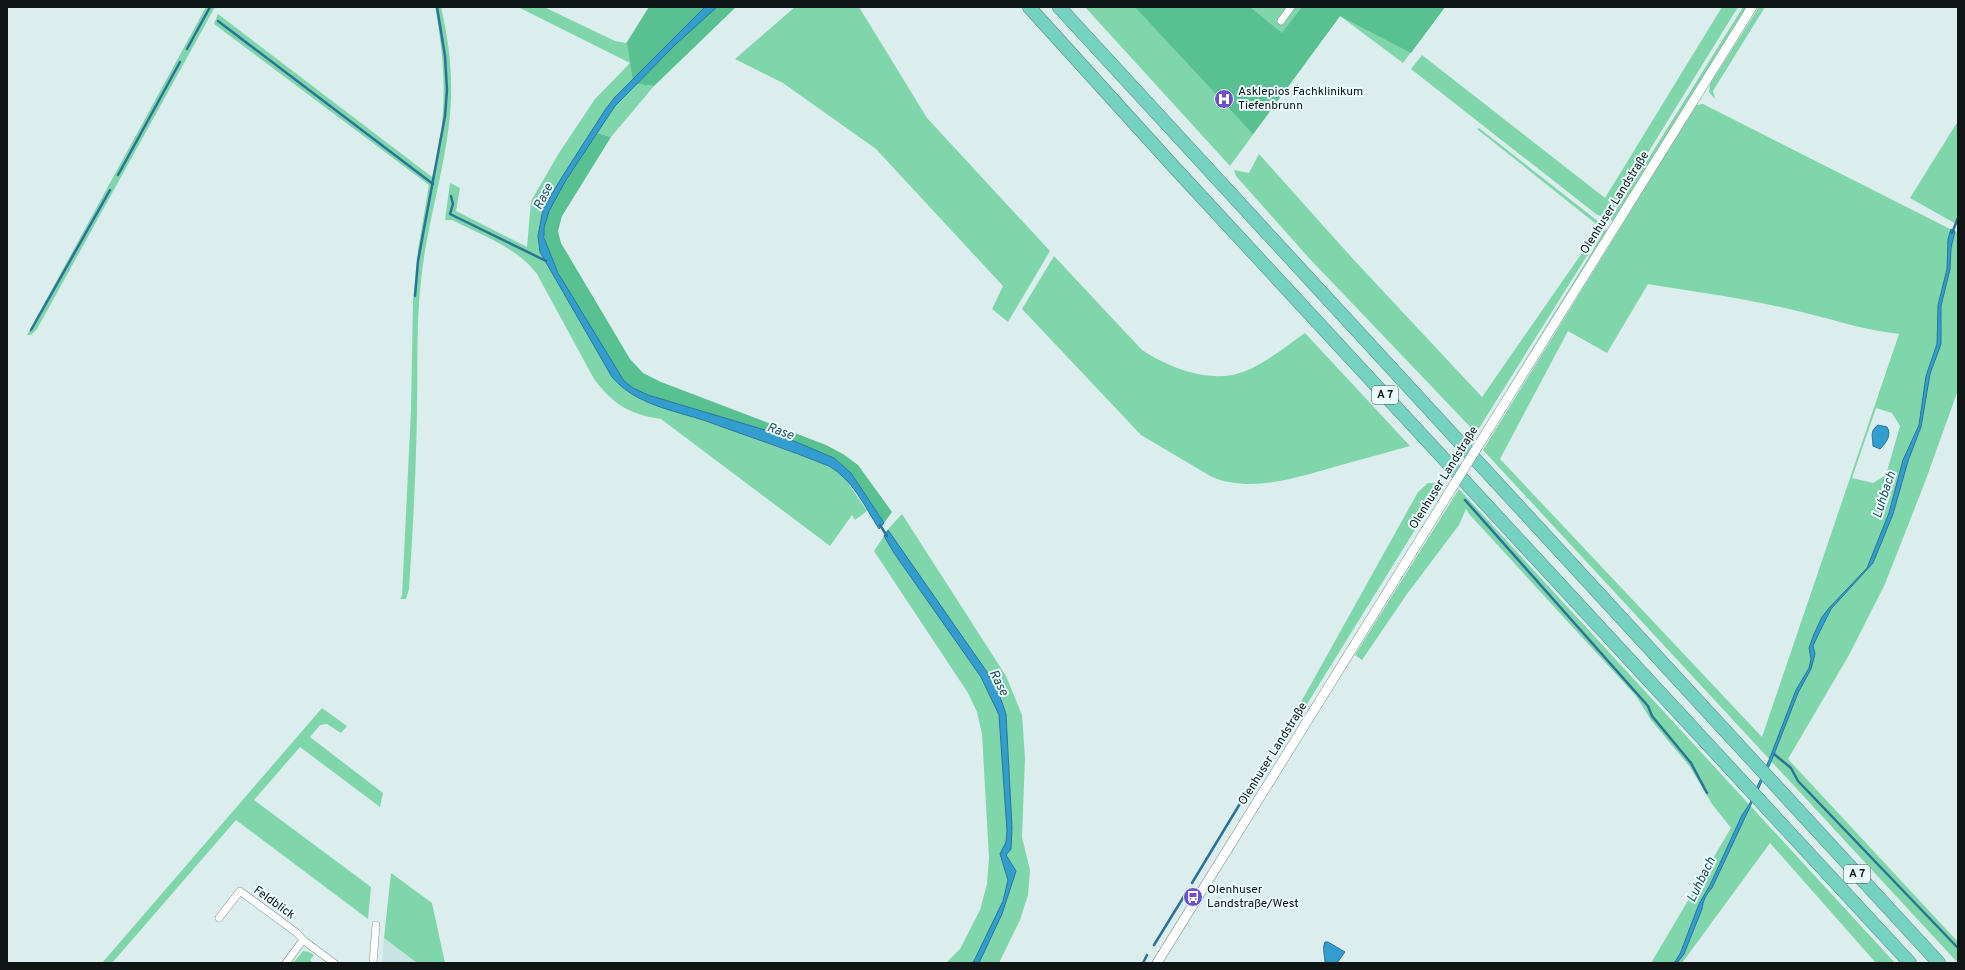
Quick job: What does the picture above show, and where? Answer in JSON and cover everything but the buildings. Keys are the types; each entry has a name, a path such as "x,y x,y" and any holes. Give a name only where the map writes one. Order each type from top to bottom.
{"highway":[{"name":"A 7","path":"1029,7 1767,810 1910,963"},
{"name":"A 7","path":"1059,7 1940,963"}],"street":[{"path":"1281,21 1291,7"},
{"name":"Olenhuser Landstraße","path":"1157,963 1752,7"},
{"name":"Feldblick","path":"219,918 240,891 297,933 303,940"},
{"path":"373,963 376,925"},
{"path":"286,963 303,940 334,963"}],"shaded area":[{"path":"384,938 417,963 382,963"}],"green space":[{"path":"206,7 215,7 37,329 31,335 27,335"},
{"path":"435,7 441,7 447,36 451,94 446,144 423,261 419,297 415,478 409,589 406,599 400,599 402,596 411,410 413,301 418,250 429,185 214,24 218,14 432,177 441,134 444,92 439,29"},
{"path":"518,7 544,7 615,41 626,43 649,7 637,84 654,86 611,137 597,133 615,106 636,84 632,80 605,110 543,209 540,252 612,377 625,389 651,404 698,418 829,466 842,474 867,511 855,520 852,515 830,546 661,419 631,411 608,396 594,379 537,274 529,265 519,256 498,242 452,220 445,220 450,183 460,188 456,211 527,247 531,201 559,153 595,99 630,63"},
{"path":"649,7 736,7 654,86 636,84 633,80 627,43"},
{"path":"795,7 859,7 927,118 1050,251 1008,322 992,309 1003,286 876,149 783,83 735,59"},
{"name":"Asklepios Fachklinikum Tiefenbrunn","path":"1085,7 1445,7 1403,63 1340,16 1230,166"},
{"name":"Asklepios Fachklinikum Tiefenbrunn","path":"1135,7 1250,7 1282,33 1302,7 1445,7 1411,53 1340,16 1253,134"},
{"path":"1722,7 1738,7 1607,219 1596,214 1411,69 1422,55 1605,198"},
{"path":"1743,7 1747,7 1613,221 1610,220"},
{"path":"1759,7 1765,7 1713,91 1715,99 1709,92 1710,84"},
{"path":"1703,104 1958,233 1958,390 1925,482 1885,584 1849,655 1788,759 1958,942 1958,963 1483,450 1696,105","holes":["1648,284 1719,295 1803,312 1871,330 1899,334 1762,737 1500,459 1568,331 1607,353","1876,408 1892,413 1900,426 1886,475 1873,483 1852,478"]},
{"path":"1958,121 1958,225 1910,198"},
{"path":"1479,128 1604,226 1590,251 1476,433 1309,258 1236,176 1234,170 1249,173 1259,154 1353,259 1482,397 1600,227 1477,129"},
{"path":"597,133 611,137 562,216 558,231 561,243 630,359 643,373 661,382 826,445 843,454 858,465 892,512 884,523 851,473 834,458 775,433 648,395 633,388 624,381 563,282 546,242 544,229 546,218 557,193"},
{"path":"1605,229 1607,231 1494,410 1592,252"},
{"path":"1054,256 1142,350 1177,368 1204,375 1218,376 1243,372 1267,360 1305,333 1410,446 1273,482 1242,484 1227,482 1212,477 1141,435 1022,309"},
{"path":"1428,483 1444,483 1289,733 1286,731 1291,720 1418,492"},
{"path":"1459,489 1895,963 1876,963 1770,843 1682,963 1651,963 1731,828 1712,804 1690,767 1651,720 1636,696 1466,509 1459,525 1407,594 1362,660 1355,655"},
{"path":"902,514 1006,676 1022,715 1025,758 1022,837 1030,870 1028,895 1020,920 999,963 946,963 960,949 980,910 987,884 989,858 982,734 977,712 968,693 874,551 890,527"},
{"path":"322,708 347,726 341,733 327,724 320,725 310,737 383,793 380,807 300,747 254,800 371,887 368,919 236,820 112,963 102,963"},
{"path":"391,873 432,903 445,963 417,963 384,938"},
{"path":"303,951 314,955 310,960 313,963 293,963"}],"water":[{"path":"705,7 717,7 676,44 615,106 566,180 549,211 544,228 544,238 558,273 624,381 633,388 648,395 775,433 834,458 851,473 884,523 879,529 852,486 829,466 706,421 668,410 632,394 622,386 612,377 540,252 538,236 543,209 605,110 615,97"},
{"path":"1951,229 1955,231 1951,248 1950,269 1941,306 1941,344 1930,374 1921,427 1908,461 1893,514 1873,563 1831,609 1820,631 1813,646 1815,654 1811,669 1798,693 1771,762 1712,888 1705,898 1684,954 1677,963 1674,963 1680,954 1699,904 1710,885 1742,815 1749,805 1769,760 1796,690 1809,668 1811,659 1809,648 1822,617 1867,568 1889,513 1903,460 1919,425 1926,376 1937,344 1938,305 1947,269 1948,239"},
{"path":"1878,425 1887,427 1889,433 1886,442 1880,449 1873,446 1872,437 1873,430"},
{"path":"888,530 987,672 999,694 1006,714 1012,828 1011,849 1006,855 1016,871 1002,914 979,963 973,963 1003,901 1008,880 1000,854 1006,842 1007,831 999,715 981,677 894,553 884,536"},
{"path":"1325,942 1328,942 1345,952 1337,963 1325,963"}],"waterway":[{"path":"187,49 210,7"},
{"path":"415,296 418,261 445,116 447,90 445,56 437,7"},
{"path":"218,21 433,184"},
{"path":"118,175 180,62"},
{"path":"31,330 110,190"},
{"path":"451,196 453,204 450,214 546,261"},
{"name":"Luhbach","path":"1952,233 1958,218"},
{"path":"1465,500 1648,706 1652,716 1691,763 1707,793"},
{"name":"Rase","path":"880,525 887,536"},
{"path":"1774,754 1791,768 1798,781 1958,948"},
{"path":"1192,883 1244,797"},
{"path":"1154,945 1186,893"},
{"path":"1143,963 1147,955"}],"place":[{"name":"Asklepios Fachklinikum Tiefenbrunn","path":"1224,99"},
{"name":"Olenhuser Landstraße/West","path":"1193,897"}]}
